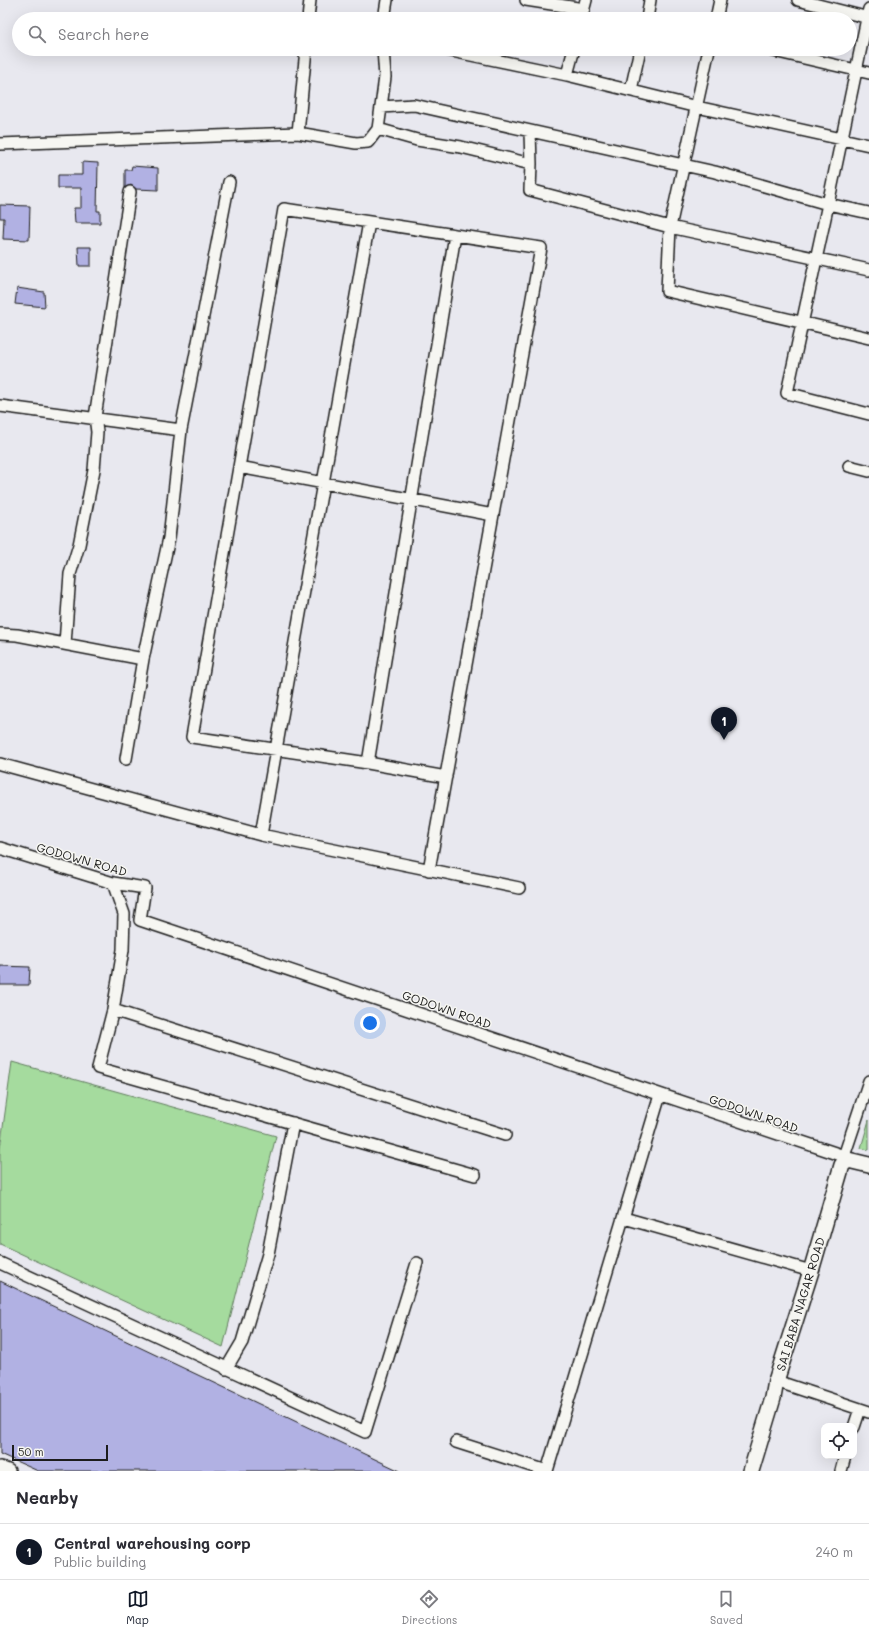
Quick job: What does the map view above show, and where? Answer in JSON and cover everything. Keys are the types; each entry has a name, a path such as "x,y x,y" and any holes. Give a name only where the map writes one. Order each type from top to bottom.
{"main road":[{"path":"846,1158 869,1165"},
{"name":"SAI BABA NAGAR ROAD","path":"751,1471 773,1398 776,1381 811,1271 842,1165 846,1158"}],"street":[{"path":"309,12 310,0"},
{"path":"385,12 387,0"},
{"path":"526,0 583,9"},
{"path":"648,12 650,0"},
{"path":"717,12 720,0"},
{"path":"798,0 854,12"},
{"path":"857,13 868,15 817,259 787,393 869,414"},
{"path":"298,133 305,56"},
{"path":"0,144 298,133 356,143 368,142 378,129 385,77 384,56"},
{"path":"476,56 567,75 697,107 869,145"},
{"path":"567,75 572,56"},
{"path":"631,90 638,56"},
{"path":"708,56 670,227 667,291 869,338"},
{"path":"795,56 869,73"},
{"path":"381,107 414,105 684,165 869,214"},
{"path":"378,129 417,140 461,147 531,164"},
{"path":"530,132 530,190 670,227 869,270"},
{"path":"126,759 143,659 169,538 182,430 229,182"},
{"path":"65,644 70,574 79,545 94,470 97,432 95,417 130,192"},
{"path":"429,870 446,777 541,248 284,209 192,737 276,749 446,777"},
{"path":"261,835 369,222"},
{"path":"368,764 455,235"},
{"path":"0,406 95,417 182,430"},
{"path":"849,466 869,471"},
{"path":"239,467 493,514"},
{"path":"0,634 65,644 143,659"},
{"path":"0,764 261,835 519,888"},
{"name":"GODOWN ROAD","path":"0,848 112,883 145,888 140,920 846,1158"},
{"path":"112,883 124,914 123,950 112,1010 98,1068 475,1175"},
{"path":"112,1010 505,1136"},
{"path":"846,1158 869,1081"},
{"path":"456,1442 547,1471 660,1095"},
{"path":"226,1369 242,1342 268,1254 293,1123"},
{"path":"624,1218 811,1271"},
{"path":"0,1263 226,1369 365,1432 417,1263"},
{"path":"776,1381 864,1410 857,1423"},
{"path":"841,1471 844,1459"},
{"path":"0,1468 8,1471"}],"green space":[{"path":"12,1062 276,1136 223,1347 0,1244 0,1149"},
{"path":"869,1120 869,1150 861,1148"}],"building":[{"path":"82,162 98,163 97,211 100,211 100,223 75,223 74,208 81,208 81,188 58,188 58,175 82,175"},
{"path":"132,166 158,168 158,190 136,189 131,185 125,188 125,170 131,170"},
{"path":"0,205 30,206 29,240 3,239 4,218 0,218"},
{"path":"78,247 91,247 91,266 79,266"},
{"path":"17,288 44,292 45,307 15,304"},
{"path":"0,966 30,967 29,985 0,985"},
{"path":"0,1281 400,1471 38,1471 0,1454"}],"place":[{"name":"Central warehousing corp","path":"724,740"}]}
